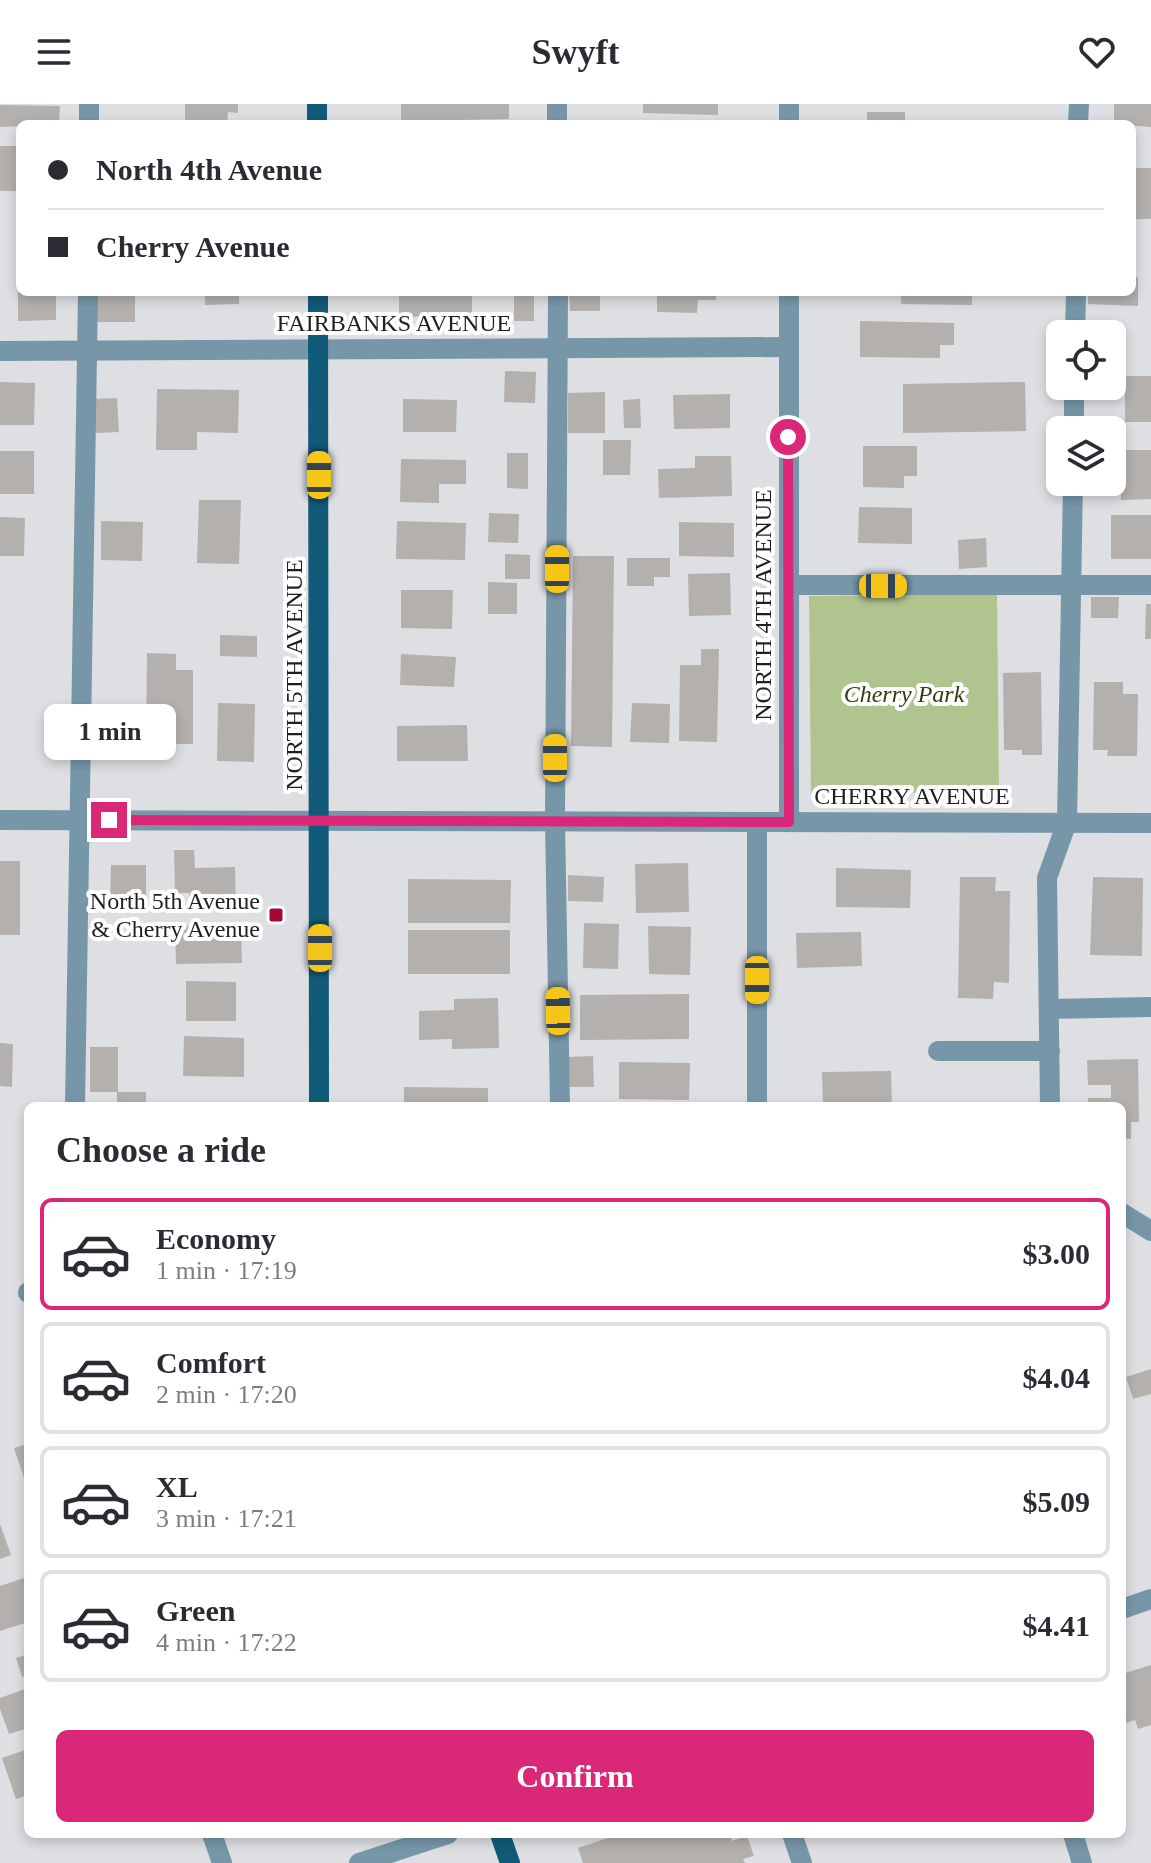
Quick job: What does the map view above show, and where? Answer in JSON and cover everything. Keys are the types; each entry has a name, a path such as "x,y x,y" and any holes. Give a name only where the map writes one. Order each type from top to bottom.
{"main road":[{"name":"NORTH 5TH AVENUE","path":"318,296 319,1102"},
{"path":"501,1838 510,1863"}],"street":[{"path":"75,1102 88,296"},
{"path":"558,296 555,821 560,1102"},
{"name":"NORTH 4TH AVENUE","path":"789,296 789,822"},
{"path":"1075,320 1076,296"},
{"name":"FAIRBANKS AVENUE","path":"0,351 788,347"},
{"path":"1050,1102 1047,878 1067,822 1073,496"},
{"path":"789,585 1151,585"},
{"name":"CHERRY AVENUE","path":"0,820 1151,823"},
{"path":"757,822 757,1102"},
{"path":"1049,1009 1151,1007"},
{"path":"938,1051 1050,1051"},
{"path":"1126,1215 1151,1231"},
{"path":"1126,1608 1151,1599"},
{"path":"213,1838 222,1863"},
{"path":"359,1863 436,1838"},
{"path":"793,1838 802,1863"},
{"path":"1074,1838 1082,1863"}],"green space":[{"name":"Cherry Park","path":"997,594 999,792 811,794 809,596"}],"building":[{"path":"185,104 238,104 238,113 228,112 227,120 185,120"},
{"path":"401,104 509,104 509,119 401,120"},
{"path":"643,104 718,104 718,115 643,113"},
{"path":"1114,104 1151,104 1151,127 1136,126 1136,120 1114,120"},
{"path":"0,105 60,106 59,120 16,120 16,126 0,127"},
{"path":"867,112 905,112 905,120 867,120"},
{"path":"0,146 16,146 16,191 0,191"},
{"path":"1136,168 1151,168 1151,219 1136,219"},
{"path":"1138,277 1138,306 1088,304 1088,296 1136,296"},
{"path":"18,296 56,296 56,320 18,321"},
{"path":"96,296 135,296 135,322 96,322"},
{"path":"205,296 239,296 239,304 205,305"},
{"path":"399,296 472,296 472,316 399,317"},
{"path":"514,296 534,296 534,321 514,321"},
{"path":"569,296 600,296 600,311 570,311"},
{"path":"657,296 716,296 716,300 698,300 697,313 657,312"},
{"path":"901,296 972,296 972,305 901,304"},
{"path":"860,321 954,323 954,345 940,345 940,358 860,357"},
{"path":"505,371 536,372 535,403 504,402"},
{"path":"1126,376 1151,376 1151,422 1126,422"},
{"path":"0,382 35,383 34,425 0,425"},
{"path":"1025,382 1026,431 903,433 903,384"},
{"path":"157,389 239,390 238,433 197,432 197,450 156,450"},
{"path":"605,392 605,433 568,433 568,393"},
{"path":"730,394 730,428 674,429 673,395"},
{"path":"117,398 119,432 94,433 92,399"},
{"path":"403,399 457,400 456,432 403,432"},
{"path":"640,399 641,428 624,428 623,400"},
{"path":"603,440 631,440 630,475 603,475"},
{"path":"863,446 917,446 917,476 904,476 904,488 863,487"},
{"path":"1126,450 1151,450 1151,499 1121,500 1121,496 1126,496"},
{"path":"0,451 34,451 34,494 0,494"},
{"path":"507,453 528,453 528,489 507,488"},
{"path":"695,456 731,456 732,496 659,498 658,469 695,468"},
{"path":"401,459 466,460 466,484 439,484 439,503 400,502"},
{"path":"199,500 241,500 239,564 197,563"},
{"path":"859,507 912,508 912,544 858,543"},
{"path":"489,513 519,514 518,543 488,542"},
{"path":"1111,515 1151,515 1151,559 1111,559"},
{"path":"0,517 25,518 24,556 0,556"},
{"path":"101,521 143,522 142,561 101,560"},
{"path":"397,521 466,523 465,560 396,559"},
{"path":"679,522 734,523 734,557 679,556"},
{"path":"986,538 987,567 959,569 958,540"},
{"path":"505,554 530,555 530,579 505,579"},
{"path":"573,556 614,556 612,747 571,746"},
{"path":"627,558 670,558 670,577 654,577 654,586 627,586"},
{"path":"730,573 731,615 689,616 688,574"},
{"path":"488,582 517,583 517,614 488,614"},
{"path":"401,590 453,590 452,629 401,628"},
{"path":"1091,597 1119,597 1118,618 1091,618"},
{"path":"1146,604 1151,604 1151,639 1145,639"},
{"path":"220,635 257,636 257,657 220,656"},
{"path":"701,649 719,649 717,742 679,741 680,665 701,665"},
{"path":"147,653 176,654 176,670 193,670 193,744 146,744"},
{"path":"401,654 456,657 454,687 400,685"},
{"path":"1041,672 1042,755 1022,755 1022,750 1004,750 1003,673"},
{"path":"1094,682 1123,682 1123,694 1138,694 1137,756 1107,756 1108,750 1093,750"},
{"path":"218,703 255,704 254,762 217,761"},
{"path":"632,703 670,704 669,743 630,742"},
{"path":"467,725 468,761 397,761 397,726"},
{"path":"174,850 194,850 195,868 235,867 236,907 189,908 189,893 175,893"},
{"path":"0,861 20,861 20,935 0,935"},
{"path":"688,863 689,912 636,913 635,864"},
{"path":"111,865 146,865 146,908 110,908"},
{"path":"836,868 911,870 910,908 836,907"},
{"path":"568,875 604,877 603,902 568,901"},
{"path":"960,877 996,877 995,891 1010,891 1009,983 994,982 993,999 958,998"},
{"path":"1093,877 1143,878 1142,956 1090,955"},
{"path":"408,879 511,880 510,923 408,923"},
{"path":"584,923 619,924 618,969 583,968"},
{"path":"241,925 242,963 176,964 175,926"},
{"path":"648,926 691,927 690,975 649,974"},
{"path":"408,930 510,930 510,974 408,974"},
{"path":"861,932 862,966 797,968 796,933"},
{"path":"186,981 236,982 236,1021 186,1021"},
{"path":"689,994 689,1039 580,1040 580,995"},
{"path":"498,998 499,1048 452,1049 452,1039 419,1040 419,1011 454,1010 454,999"},
{"path":"184,1036 244,1038 244,1077 183,1076"},
{"path":"0,1043 13,1044 12,1087 0,1086"},
{"path":"90,1047 118,1047 118,1092 90,1092"},
{"path":"593,1056 594,1087 569,1087 568,1057"},
{"path":"1138,1059 1139,1122 1131,1122 1131,1139 1126,1139 1126,1102 1088,1102 1088,1098 1111,1098 1111,1085 1088,1085 1087,1060"},
{"path":"619,1062 690,1063 689,1100 619,1099"},
{"path":"891,1071 892,1102 823,1102 822,1072"},
{"path":"404,1087 488,1088 488,1102 404,1102"},
{"path":"117,1092 146,1092 146,1102 117,1102"},
{"path":"1151,1369 1151,1394 1133,1399 1126,1377"},
{"path":"24,1445 24,1478 14,1448"},
{"path":"0,1524 11,1555 0,1559"},
{"path":"24,1578 24,1623 0,1631 0,1586"},
{"path":"24,1655 24,1676 22,1677 16,1658"},
{"path":"1151,1665 1151,1725 1138,1729 1135,1720 1126,1723 1126,1673"},
{"path":"24,1689 24,1729 9,1734 0,1709 0,1698"},
{"path":"24,1750 24,1796 16,1799 2,1758"},
{"path":"608,1838 731,1838 732,1841 748,1838 754,1856 743,1859 745,1863 583,1863 578,1848"}],"place":[{"name":"North 5th Avenue & Cherry Avenue","path":"276,915"}],"route":[{"path":"109,820 789,822 788,437"}]}
